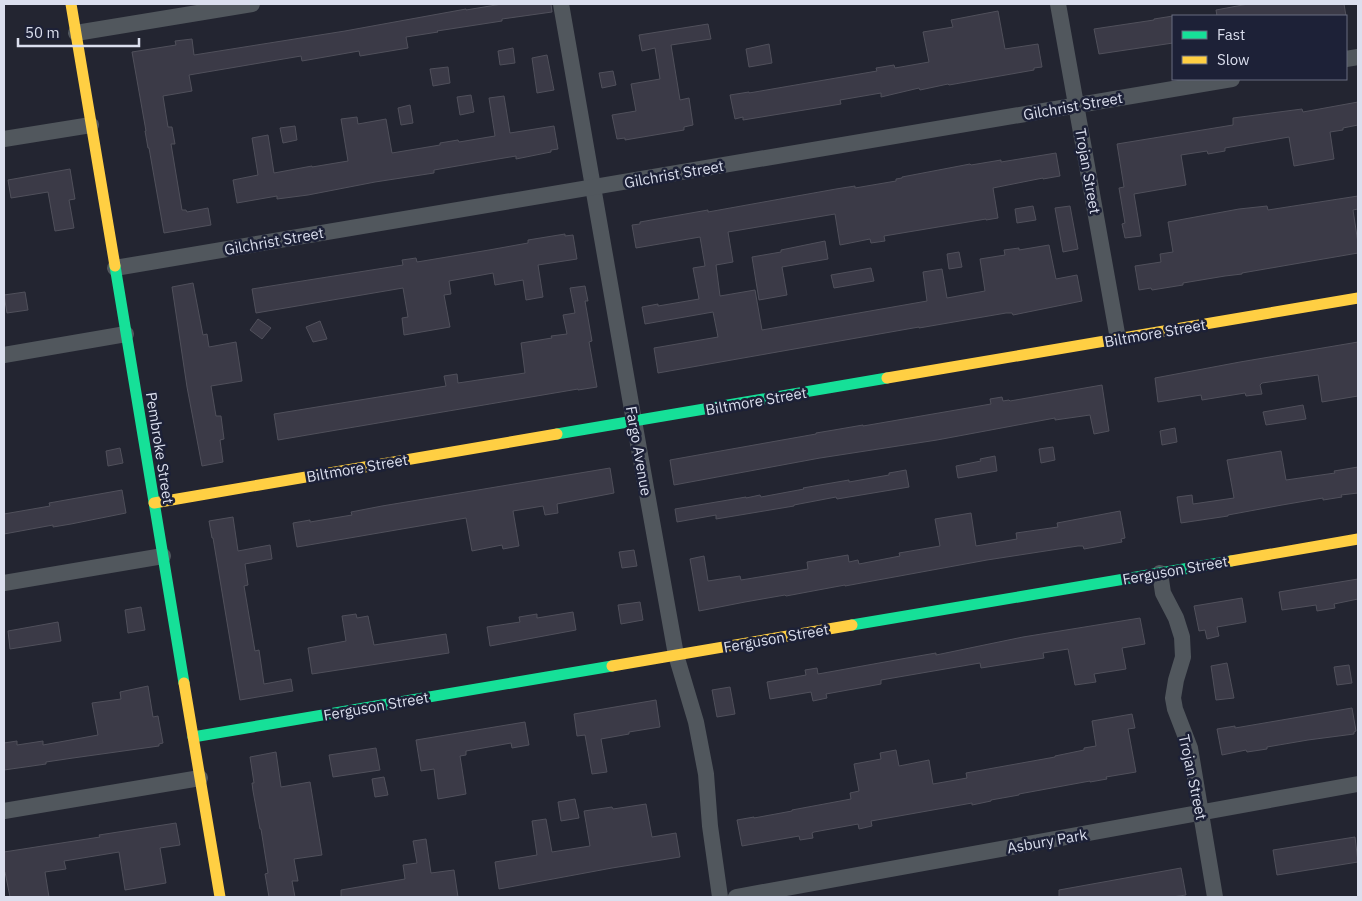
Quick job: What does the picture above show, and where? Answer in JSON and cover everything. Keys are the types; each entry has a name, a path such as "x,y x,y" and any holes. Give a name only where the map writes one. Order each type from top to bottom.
{"street":[{"name":"Pembroke Street","path":"71,4 220,897"},
{"path":"76,34 252,4"},
{"name":"Fargo Avenue","path":"561,4 676,655 696,722 706,774 710,826 720,897"},
{"name":"Trojan Street","path":"1058,4 1118,339"},
{"name":"Gilchrist Street","path":"115,268 1226,80"},
{"path":"4,140 91,124"},
{"name":"Biltmore Street","path":"154,503 1358,298"},
{"path":"4,355 126,334"},
{"name":"Ferguson Street","path":"193,737 1358,539"},
{"path":"4,583 163,556"},
{"name":"Trojan Street","path":"1160,573 1163,593 1176,618 1182,637 1184,658 1176,680 1173,698 1175,709 1190,748 1215,897"},
{"path":"4,811 200,778"},
{"name":"Asbury Park","path":"736,897 1358,784"}],"building":[{"path":"502,4 551,4 552,12 502,19 502,21 406,37 408,48 360,56 359,51 302,61 301,56 189,75 192,91 163,96 168,127 172,127 175,144 171,144 182,210 187,212 208,208 211,225 164,233 132,52 176,45 175,41 192,39 194,55"},
{"path":"1248,4 1344,4 1346,15 1217,15 1216,10"},
{"path":"998,11 1005,49 1038,44 1042,67 920,90 919,88 881,97 881,93 840,100 841,104 743,120 743,117 735,119 730,95 877,71 876,68 894,65 895,68 929,62 923,32 953,27 951,20"},
{"path":"1172,16 1172,43 1099,54 1094,29"},
{"path":"708,24 711,39 671,45 680,100 689,98 693,125 684,127 684,130 625,140 625,138 617,139 612,115 636,111 631,84 660,79 655,48 642,51 639,35"},
{"path":"769,44 772,63 749,67 746,49"},
{"path":"513,48 515,63 500,65 498,51"},
{"path":"547,55 554,90 537,93 532,58"},
{"path":"448,67 450,83 433,86 430,69"},
{"path":"613,71 616,85 602,88 599,73"},
{"path":"471,95 474,112 460,115 457,97"},
{"path":"504,96 510,133 554,126 558,149 516,159 516,156 434,170 434,173 308,195 277,199 277,196 237,203 233,180 258,175 252,138 268,135 274,173 348,161 341,119 357,117 358,124 386,119 392,153 458,140 459,142 495,136 489,98"},
{"path":"1358,102 1358,125 1330,132 1334,159 1294,166 1289,137 1225,148 1225,151 1208,154 1207,151 1181,155 1186,185 1134,194 1141,236 1125,238 1122,224 1125,223 1119,188 1124,187 1117,144 1233,125 1233,118 1302,109 1303,112"},
{"path":"410,105 413,123 401,125 398,108"},
{"path":"295,126 297,140 283,143 280,128"},
{"path":"1056,153 1060,176 993,188 998,218 884,236 885,241 871,243 870,239 840,245 835,214 728,232 733,262 716,265 720,296 755,290 762,330 927,301 923,272 942,269 947,298 985,291 980,259 1005,255 1004,250 1019,248 1019,250 1049,245 1056,279 1077,275 1082,301 1013,315 1012,313 1006,313 919,327 658,373 654,348 718,337 713,312 645,324 642,307 699,299 693,268 705,266 700,237 636,248 632,225 708,210 708,212 836,189 855,186 855,188 896,181 896,179 902,177 970,164 1001,160 1001,162"},
{"path":"70,169 75,199 69,200 74,228 55,231 48,192 11,198 8,180"},
{"path":"1358,196 1358,209 1353,210 1358,253 1183,283 1183,285 1139,290 1135,266 1161,262 1160,254 1173,252 1168,222 1239,209 1267,206 1268,210"},
{"path":"1033,206 1036,220 1017,223 1015,209"},
{"path":"1070,206 1078,249 1063,252 1055,208"},
{"path":"565,234 565,236 573,235 577,259 538,265 543,297 526,300 523,280 495,285 493,273 449,281 451,294 444,295 450,327 404,335 402,318 408,317 403,288 256,313 252,289 403,265 402,260 416,258 417,262 489,250 528,243 528,240"},
{"path":"825,241 828,259 782,267 787,295 759,300 752,257"},
{"path":"959,252 962,267 949,269 947,254"},
{"path":"871,268 874,281 834,288 831,275"},
{"path":"193,283 203,335 207,334 209,347 236,342 242,381 211,386 216,416 221,416 224,439 220,440 223,462 202,466 187,387 172,287"},
{"path":"585,286 588,301 585,301 592,341 589,342 597,387 278,440 274,414 446,386 444,376 457,374 458,383 525,373 521,343 567,334 563,315 575,313 570,288"},
{"path":"25,292 28,310 7,313 4,295"},
{"path":"258,319 271,328 262,339 250,330"},
{"path":"320,321 327,339 313,342 306,327"},
{"path":"1358,342 1358,396 1322,402 1318,375 1262,383 1260,385 1262,394 1246,396 1245,393 1202,400 1201,395 1158,402 1155,378"},
{"path":"1102,385 1109,431 1094,434 1090,415 1055,420 1055,418 674,485 670,460 816,433 991,404 990,399 1002,397 1003,401 1010,401"},
{"path":"1303,405 1306,419 1266,425 1263,412"},
{"path":"1175,428 1177,442 1162,445 1160,431"},
{"path":"1053,447 1055,460 1041,463 1039,449"},
{"path":"120,448 123,463 108,466 106,451"},
{"path":"1281,451 1286,480 1335,473 1334,471 1358,467 1358,493 1181,523 1177,497 1192,495 1193,504 1234,498 1227,460"},
{"path":"995,456 997,471 958,478 956,466"},
{"path":"610,468 614,493 557,504 558,513 545,515 543,506 513,511 519,546 503,549 502,545 472,551 466,518 297,547 293,523 352,515 351,512 382,506"},
{"path":"906,470 909,487 837,499 836,497 716,519 716,515 677,522 675,509 760,495 761,497 849,480 849,482 889,475 889,473"},
{"path":"122,490 126,513 71,524 53,527 53,525 4,534 4,514 50,506 49,503"},
{"path":"1120,511 1125,538 1121,539 1122,542 1084,549 1083,546 1078,546 987,560 699,611 690,559 704,556 708,581 740,576 741,580 808,569 807,562 848,555 849,562 858,560 859,564 900,556 899,553 940,546 935,519 971,513 976,546 1017,539 1016,533 1058,527 1057,523"},
{"path":"233,517 238,551 270,545 272,559 245,564 248,585 244,586 255,651 259,650 264,684 291,679 293,691 240,700 209,521"},
{"path":"634,550 637,566 622,568 619,552"},
{"path":"1358,579 1358,599 1334,604 1335,608 1317,611 1316,605 1282,610 1279,592"},
{"path":"1242,598 1246,622 1217,627 1219,636 1207,639 1205,630 1199,631 1194,606"},
{"path":"640,602 643,620 621,624 618,605"},
{"path":"141,607 145,630 128,633 125,610"},
{"path":"573,612 576,630 490,646 487,627 520,622 519,617 537,614 537,618"},
{"path":"356,614 357,618 368,616 374,645 446,634 449,653 312,674 308,648 346,641 342,616"},
{"path":"1140,618 1145,644 1122,648 1126,669 1094,674 1096,682 1075,685 1068,649 1043,653 1044,658 981,668 980,663 881,680 881,684 826,694 827,698 813,701 811,692 770,699 767,682 806,675 805,670 817,668 818,674"},
{"path":"58,622 61,641 10,649 8,631"},
{"path":"1227,663 1234,698 1216,700 1211,666"},
{"path":"1349,665 1352,683 1337,685 1334,667"},
{"path":"148,686 153,717 158,716 163,743 159,744 159,746 4,770 4,743 17,741 17,745 43,741 43,745 98,735 92,703 121,699 120,692"},
{"path":"730,687 735,714 717,717 712,690"},
{"path":"656,700 660,727 601,739 607,772 592,774 585,735 577,736 574,714"},
{"path":"1352,708 1356,731 1354,734 1222,755 1217,729 1235,726 1235,728"},
{"path":"1132,714 1135,728 1128,729 1136,772 1106,777 1107,779 1019,794 972,805 972,803 871,821 872,826 859,829 858,824 814,832 812,833 813,838 800,840 799,836 742,846 737,820 851,799 850,793 859,791 854,764 881,759 880,753 896,750 899,766 929,760 933,784 967,778 966,773 1055,757 1096,746 1092,721"},
{"path":"525,722 529,745 512,748 511,743 466,751 466,755 460,756 466,794 438,799 434,769 421,771 416,740"},
{"path":"376,748 380,770 333,777 329,755"},
{"path":"276,752 281,787 310,782 322,855 294,859 298,881 292,881 295,897 269,897 265,874 268,873 253,791 252,783 254,783 250,757"},
{"path":"384,777 388,795 375,797 372,779"},
{"path":"575,799 579,818 561,821 558,802"},
{"path":"646,804 652,837 676,833 680,857 499,889 495,862 537,855 532,821 546,819 552,852 590,846 584,811"},
{"path":"176,823 180,845 160,848 166,883 125,890 119,852 64,861 66,869 45,872 49,897 10,897 4,872 4,852"},
{"path":"1355,837 1358,862 1277,875 1273,850"},
{"path":"426,839 431,873 454,870 458,897 341,897 341,890 405,879 403,865 417,863 413,841"},
{"path":"1181,868 1186,895 1172,897 1059,897 1059,890"}],"traffic: fast":[{"path":"115,266 184,683"},
{"path":"557,434 887,378"},
{"path":"852,625 1231,561"},
{"path":"193,737 612,666"}],"traffic: slow":[{"path":"71,4 115,266"},
{"path":"887,378 1358,298"},
{"path":"154,503 557,434"},
{"path":"1231,561 1358,539"},
{"path":"612,666 852,625"},
{"path":"184,683 220,897"}]}
